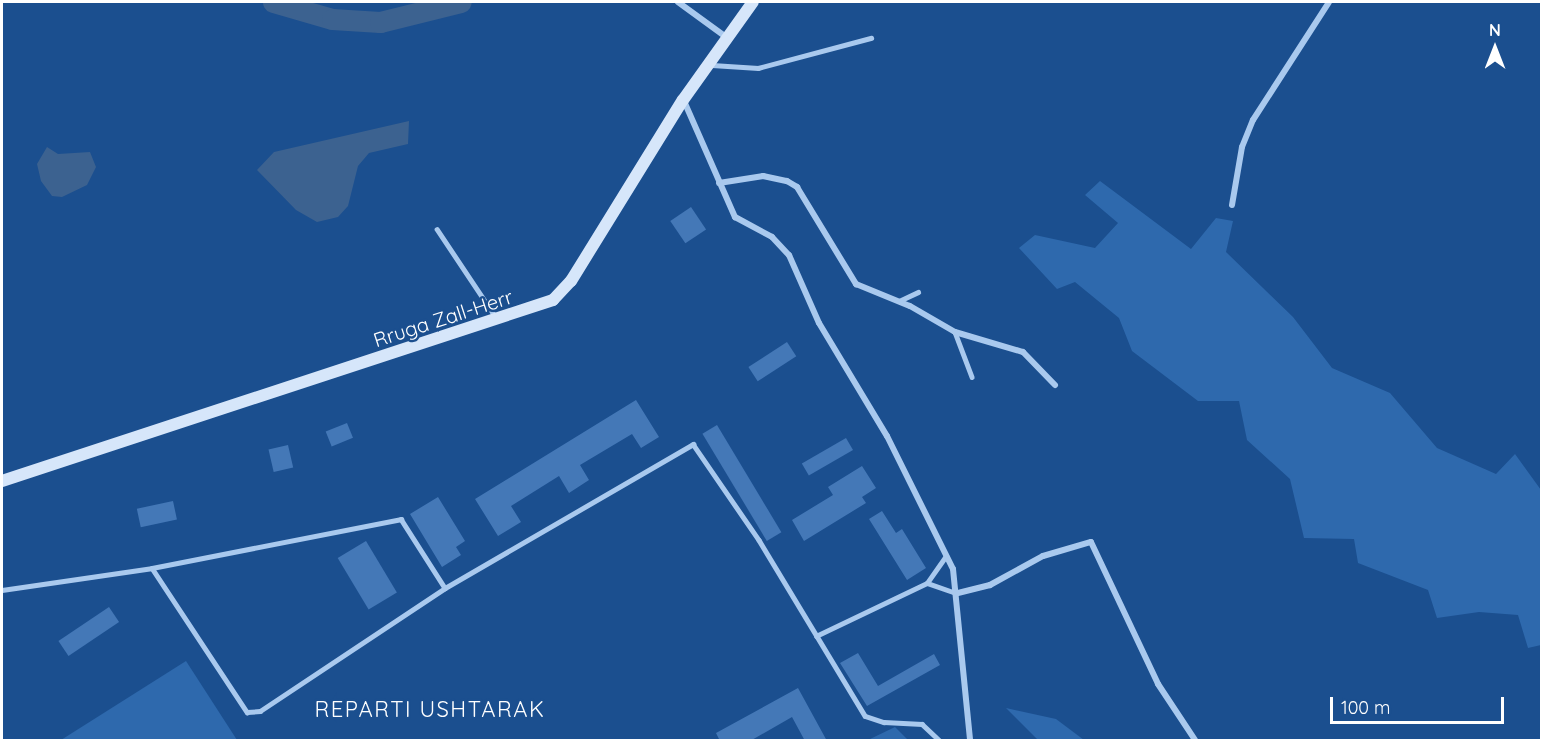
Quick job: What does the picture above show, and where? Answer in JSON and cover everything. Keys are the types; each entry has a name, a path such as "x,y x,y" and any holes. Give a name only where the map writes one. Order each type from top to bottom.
{"main road":[{"name":"Rruga Zall-Herr","path":"2,481 539,308 563,291 706,64 753,2"}],"street":[{"path":"678,2 726,37"},
{"path":"1232,205 1242,147 1253,120 1329,2"},
{"path":"683,100 735,217 772,237 789,255 819,323 887,436 946,556 958,593 959,658 970,741"},
{"path":"720,183 763,176 787,181 797,187 856,284 868,292 899,301 955,332 1023,352 1055,385"},
{"path":"958,593 990,585 1043,556 1091,542 1158,684 1195,741"}],"lane":[{"path":"706,64 758,68 871,38"},
{"path":"437,229 498,321"},
{"path":"899,301 918,292"},
{"path":"955,332 972,377"},
{"path":"152,568 247,712 260,711 445,588 693,444 759,540 868,719 922,724 939,741"},
{"path":"2,590 152,568 401,519 445,588"},
{"path":"816,636 927,583 946,556"},
{"path":"927,583 958,593"}],"shaded area":[{"path":"409,121 408,144 369,153 358,166 348,206 338,217 317,222 296,210 257,170 274,152"},
{"path":"47,147 58,154 90,152 96,167 87,185 62,197 52,196 41,181 37,164"},
{"path":"1100,181 1191,249 1216,218 1233,221 1226,252 1293,317 1332,368 1390,393 1437,448 1496,474 1515,454 1541,490 1541,645 1528,648 1518,615 1479,612 1437,618 1428,590 1358,563 1354,539 1304,538 1290,479 1247,440 1239,401 1198,401 1132,351 1119,318 1075,282 1057,289 1019,248 1035,235 1095,248 1118,223 1085,195"},
{"path":"186,661 237,740 61,740"},
{"path":"1006,708 1056,719 1084,740 1038,740"},
{"path":"895,727 908,740 868,740"}],"building":[{"path":"691,207 706,229 685,243 670,221"},
{"path":"787,342 796,356 758,381 748,367"},
{"path":"636,400 659,437 641,448 632,434 580,465 589,480 569,493 559,476 511,506 521,522 498,536 475,499"},
{"path":"347,423 353,438 332,446 326,432"},
{"path":"717,425 781,532 767,541 702,434"},
{"path":"846,438 853,450 809,476 802,464"},
{"path":"288,445 293,467 274,472 269,449"},
{"path":"862,466 876,488 862,497 866,503 804,541 792,520 833,495 828,487"},
{"path":"438,497 465,541 456,547 461,555 442,567 410,514"},
{"path":"173,501 177,520 141,527 137,509"},
{"path":"882,511 896,533 902,529 926,568 907,580 869,519"},
{"path":"366,541 397,592 369,609 338,558"},
{"path":"109,607 119,622 68,656 58,641"},
{"path":"858,653 878,686 934,654 940,665 867,706 840,663"},
{"path":"798,688 827,741 805,741 792,717 750,741 720,741 716,733"}],"waterway":[{"path":"273,2 332,19 380,22 461,2"}],"district":[{"name":"REPARTI USHTARAK","path":"430,710"}]}
